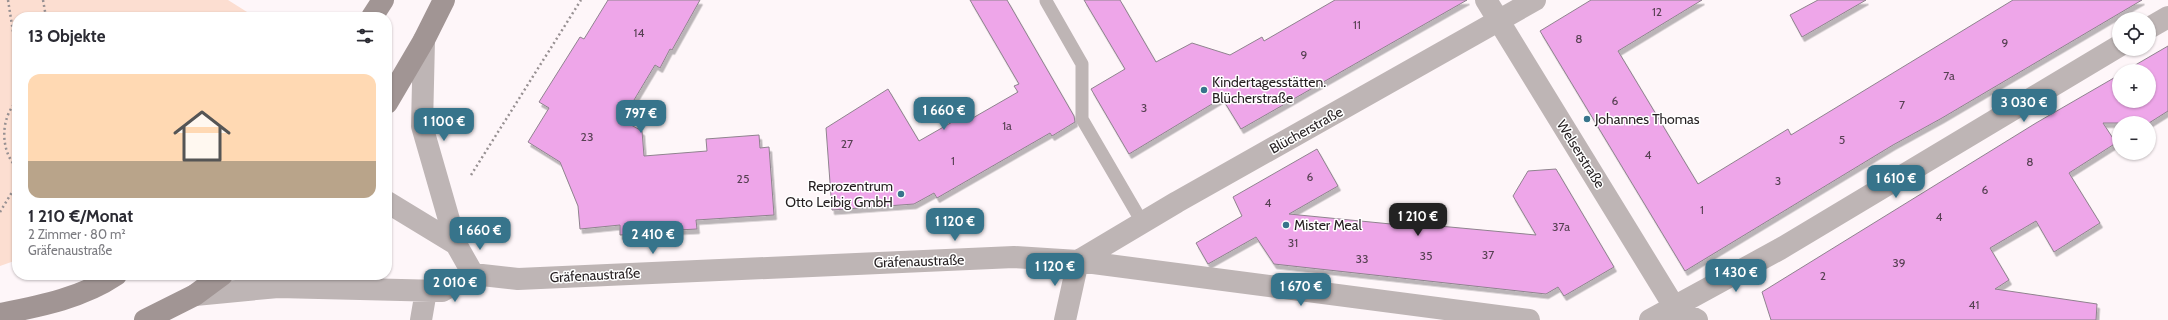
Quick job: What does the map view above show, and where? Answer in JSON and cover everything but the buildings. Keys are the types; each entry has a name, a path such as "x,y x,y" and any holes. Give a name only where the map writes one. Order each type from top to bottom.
{"street":[{"path":"375,12 383,0"},
{"path":"392,94 424,40 444,0"},
{"name":"Welserstraße","path":"1486,0 1677,314"},
{"name":"Blücherstraße","path":"1078,261 1142,222 1535,0"},
{"path":"2156,24 2168,17"},
{"path":"195,295 278,287 390,282 426,291 442,291 473,274 456,244 422,126 424,40"},
{"path":"1650,320 1677,314 1780,249 2112,50"},
{"path":"392,205 456,244"},
{"name":"Gräfenaustraße","path":"473,274 518,279 1014,257 1078,261 1529,320"},
{"path":"1065,320 1078,261"},
{"path":"0,314 50,303 102,285 109,280"},
{"path":"145,320 195,295 215,280"},
{"path":"421,320 426,291"},
{"path":"1677,314 1697,320"}],"lane":[{"path":"1046,1 1082,64 1082,118 1142,222"}],"path":[{"path":"8,0 12,25"},
{"path":"43,0 45,12"},
{"path":"471,175 581,0"},
{"path":"12,106 4,119 2,134 4,150 12,164"},
{"path":"0,212 12,192"}],"shaded area":[{"path":"0,0 228,0 247,12 12,12 12,262 0,266"}],"place":[{"name":"Kindertagesstätten. Blücherstraße","path":"1204,90"},
{"name":"Johannes Thomas","path":"1587,119"},
{"name":"Reprozentrum Otto Leibig GmbH","path":"901,194"},
{"name":"Mister Meal","path":"1286,225"}]}
